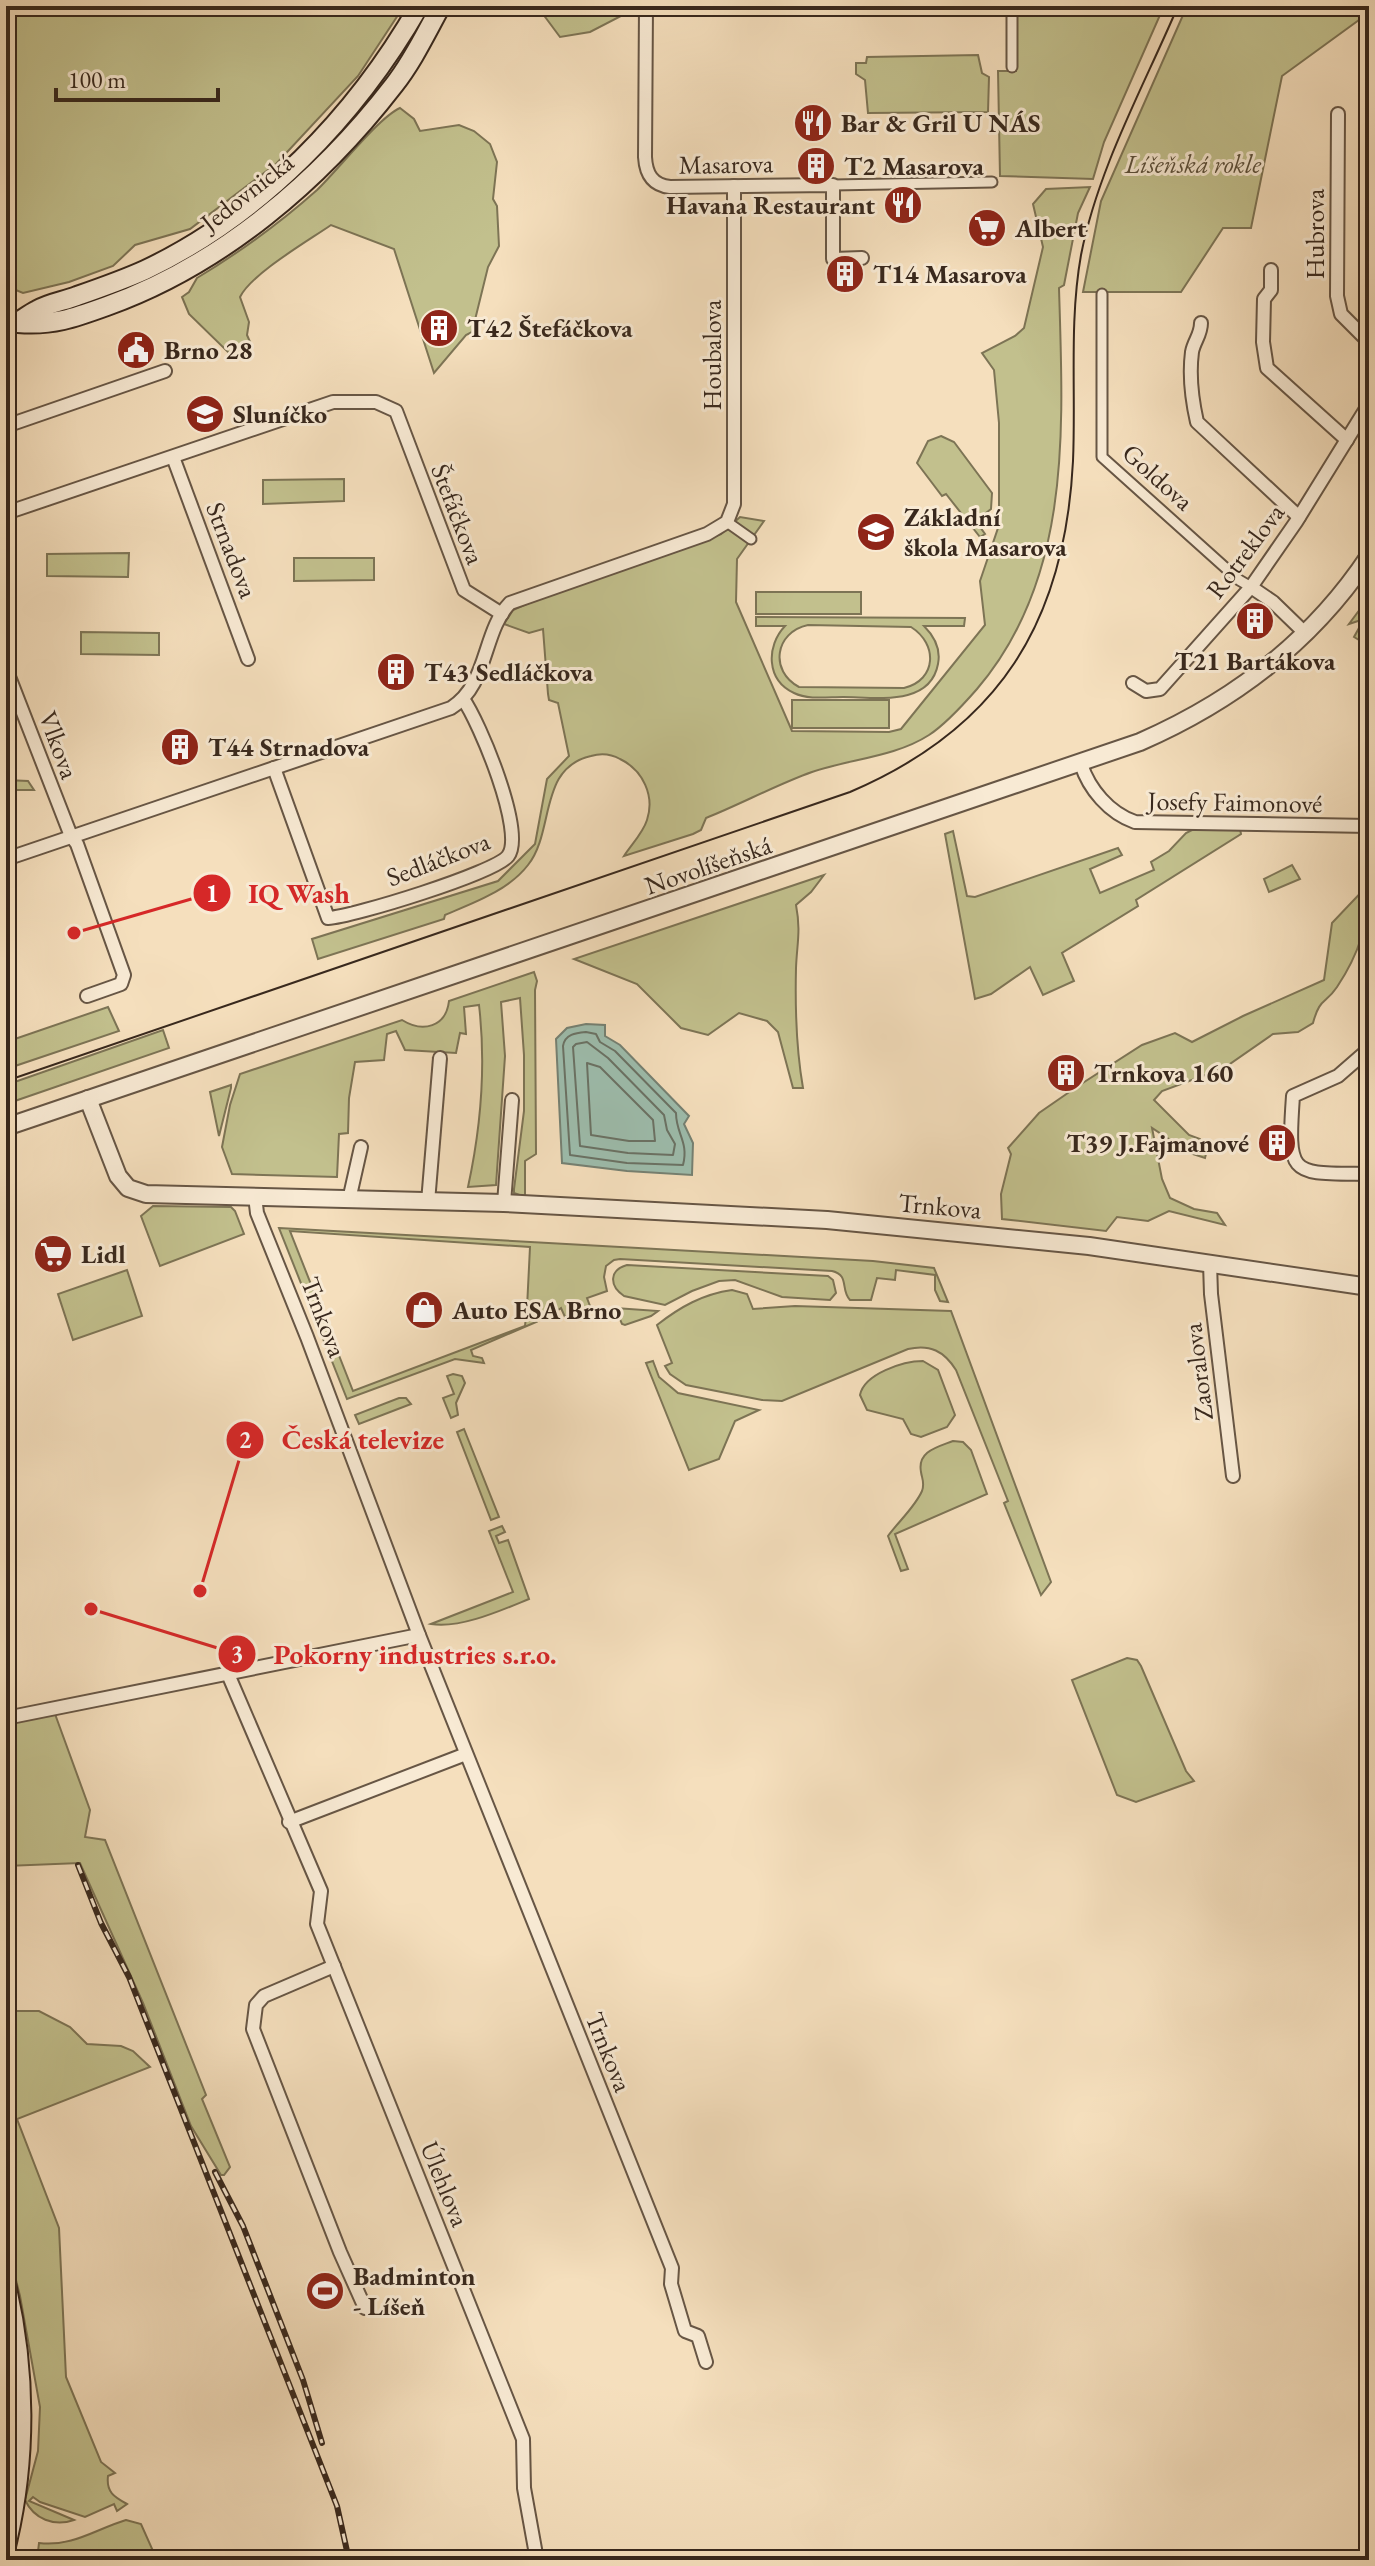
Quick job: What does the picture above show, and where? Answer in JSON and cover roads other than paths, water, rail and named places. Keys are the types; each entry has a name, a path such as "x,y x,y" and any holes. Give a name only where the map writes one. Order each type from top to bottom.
{"main road":[{"name":"Jedovnická","path":"12,325 37,309 114,284 148,268 193,244 254,201 314,145 357,98 397,45 419,6"},
{"name":"Jedovnická","path":"12,325 45,325 138,295 197,263 269,214 331,158 372,112 404,71 441,6"},
{"path":"6,2284 18,2354 21,2427 6,2546"}],"street":[{"name":"Masarova","path":"646,6 645,157 647,173 664,186 992,182"},
{"path":"1012,6 1012,67"},
{"name":"Hubrova","path":"1338,114 1337,296 1341,314 1369,342"},
{"path":"833,185 833,259 862,258"},
{"name":"Houbalova","path":"727,522 734,504 734,186"},
{"path":"1271,270 1271,290 1264,299 1263,342 1267,368 1347,440"},
{"name":"Goldova","path":"1102,294 1102,457 1239,580 1273,602 1306,634"},
{"path":"1201,323 1201,333 1192,350 1192,401 1197,422 1299,517"},
{"path":"6,426 165,371"},
{"name":"Štefáčkova","path":"173,457 333,402 376,402 396,411 464,590 502,614"},
{"name":"Rotreklova","path":"1133,683 1146,691 1160,689 1251,587 1299,517 1369,404"},
{"path":"6,513 173,457"},
{"name":"Strnadova","path":"173,457 248,659"},
{"path":"6,859 451,708 463,699 476,681 502,614 510,603 521,597 707,534 727,522 751,539"},
{"name":"Novolíšeňská","path":"6,1127 1081,764 1159,734 1214,705 1259,675 1306,634 1338,600 1369,556"},
{"name":"Vlkova","path":"6,669 71,836"},
{"name":"Sedláčkova","path":"274,768 328,918 407,897 487,870 509,855 511,824 475,717 463,699"},
{"name":"Josefy Faimonové","path":"1081,764 1091,788 1122,816 1135,822 1369,826"},
{"path":"71,836 77,844 124,975 121,984 87,996"},
{"path":"1369,1049 1338,1076 1293,1096 1290,1127 1292,1155 1301,1168 1313,1173 1369,1174"},
{"path":"428,1202 440,1058"},
{"name":"Trnkova","path":"88,1099 118,1176 128,1188 151,1194 504,1203 827,1220 1089,1246 1369,1287"},
{"path":"504,1203 512,1100"},
{"path":"349,1200 361,1147"},
{"name":"Trnkova","path":"255,1196 257,1213 419,1635 672,2268 671,2284 685,2331 698,2336 706,2362"},
{"name":"Zaoralova","path":"1210,1263 1233,1476"},
{"path":"6,1718 419,1635"},
{"name":"Úlehlova","path":"228,1674 321,1891 317,1924 523,2439 524,2488 537,2560"},
{"path":"289,1822 466,1754"},
{"path":"334,1966 264,1996 256,2005 253,2029 365,2308"}],"water":[{"path":"586,1024 605,1025 605,1036 620,1045 689,1116 684,1124 693,1143 692,1175 562,1163 556,1039 567,1028"}],"tram line":[{"path":"6,1081 850,792 902,766 947,736 984,701 1015,662 1038,619 1056,571 1067,519 1073,461 1074,331 1081,255 1110,159 1178,6"}],"railway":[{"path":"78,1865 101,1923 129,1977 337,2506 349,2560"},
{"path":"215,2172 243,2226 303,2380 322,2443"}],"place":[{"name":"Bar & Gril U NÁS","path":"813,123"},
{"name":"T2 Masarova","path":"816,166"},
{"name":"Havana Restaurant","path":"903,205"},
{"name":"Albert","path":"987,228"},
{"name":"T14 Masarova","path":"845,274"},
{"name":"T42 Štefáčkova","path":"439,328"},
{"name":"Brno 28","path":"136,350"},
{"name":"Sluníčko","path":"205,414"},
{"name":"Základní škola Masarova","path":"876,532"},
{"name":"T21 Bartákova","path":"1255,621"},
{"name":"T43 Sedláčkova","path":"396,672"},
{"name":"T44 Strnadova","path":"180,747"},
{"name":"IQ Wash","path":"74,933"},
{"name":"Trnkova 160","path":"1066,1073"},
{"name":"T39 J.Fajmanové","path":"1277,1143"},
{"name":"Lidl","path":"53,1254"},
{"name":"Auto ESA Brno","path":"424,1310"},
{"name":"Česká televize","path":"200,1591"},
{"name":"Pokorny industries s.r.o.","path":"91,1609"},
{"name":"Badminton - Líšeň","path":"325,2291"}],"park label":[{"name":"Líšeňská rokle","path":"1193,164"}]}
